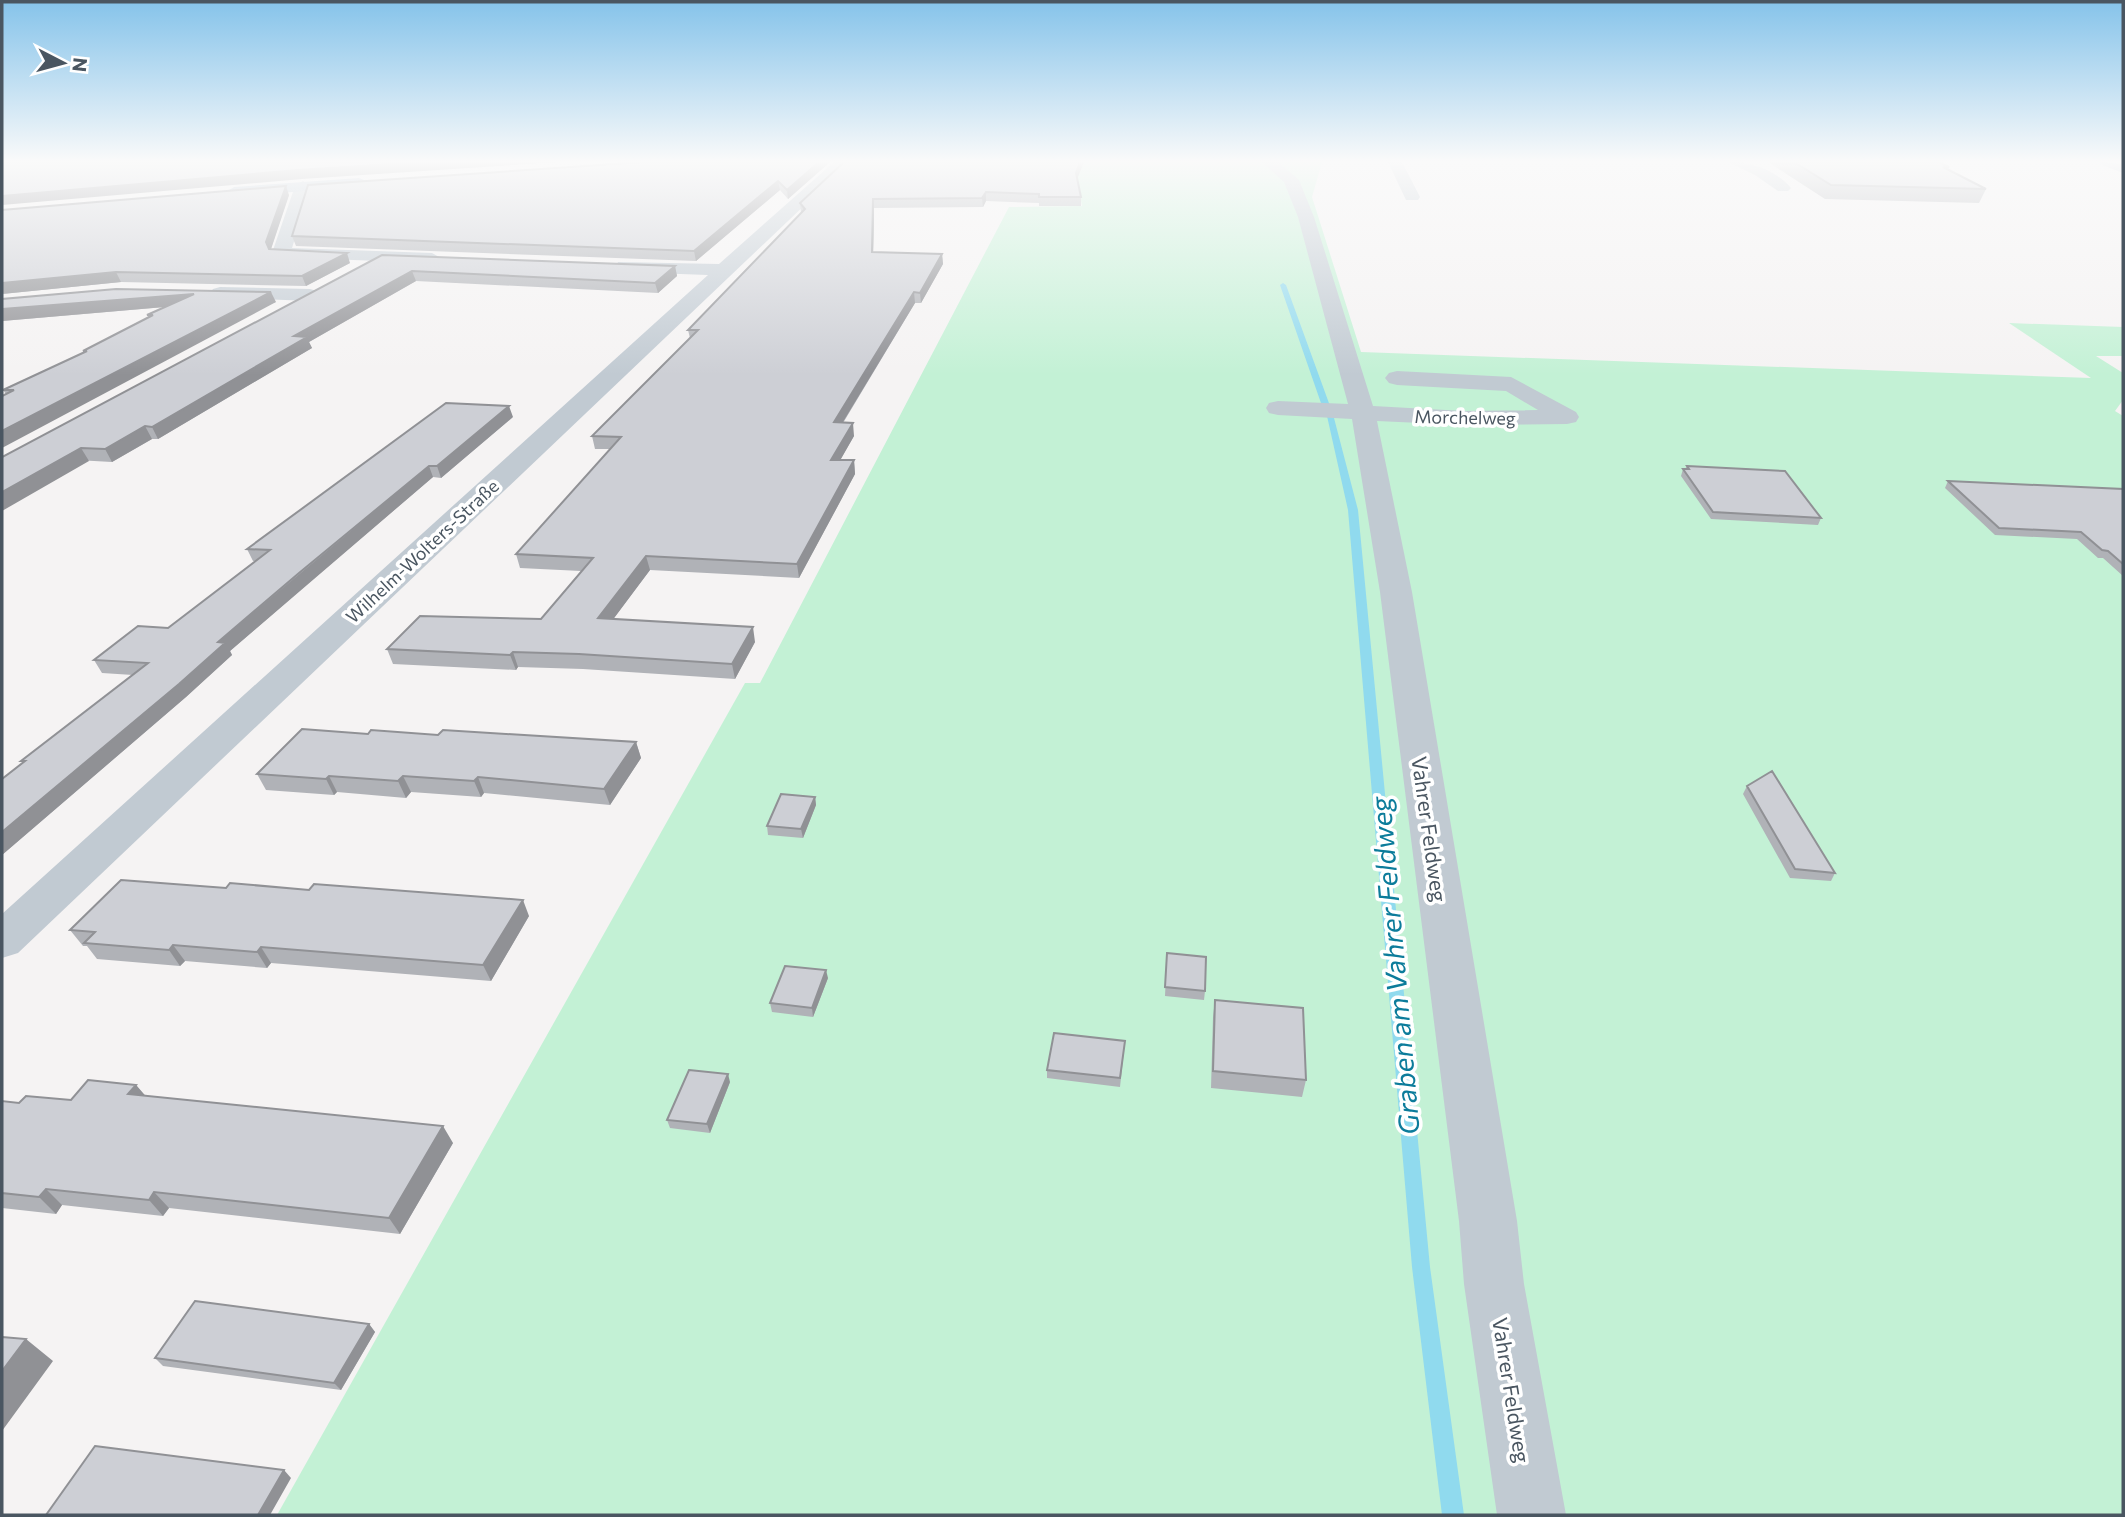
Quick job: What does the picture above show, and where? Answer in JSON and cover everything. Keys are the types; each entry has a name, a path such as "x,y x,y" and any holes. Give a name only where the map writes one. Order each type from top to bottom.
{"street":[{"path":"288,233 281,253 452,259"},
{"name":"Wilhelm-Wolters-Straße","path":"2,941 765,233"},
{"name":"Vahrer Feldweg","path":"1311,233 1363,414 1396,592 1486,1207 1494,1284 1532,1515"},
{"path":"275,315 384,256"},
{"path":"601,265 724,270"},
{"path":"197,293 310,295"},
{"name":"Morchelweg","path":"1278,408 1464,418 1567,417 1511,384 1397,378"}],"green space":[{"path":"996,233 1323,233 1361,352 2091,378 2009,323 2123,327 2123,356 2096,356 2123,373 2123,400 2115,411 2123,416 2123,1515 277,1515 745,683 760,683"}],"building":[{"path":"2,233 269,233 266,242 269,249 347,253 302,276 116,272 2,283"},
{"path":"293,233 716,233 694,251 292,236"},
{"path":"782,233 872,233 872,252 942,254 920,293 914,292 834,422 853,423 831,460 854,460 797,564 646,556 598,618 753,627 732,664 579,654 513,652 510,655 387,649 420,616 541,619 593,558 516,554 621,437 592,436 698,330 688,330"},
{"path":"382,255 675,266 655,283 412,271 294,336 307,337 152,427 145,426 105,449 81,448 2,492 2,457"},
{"path":"116,289 271,292 2,431 2,396 14,390 3,390 87,351 83,351 153,315 147,315 194,294 2,309 2,299"},
{"path":"446,403 509,406 437,466 429,466 299,573 218,642 225,643 179,684 2,832 2,779 25,761 21,761 148,663 94,660 138,626 168,628 270,550 247,549"},
{"path":"1687,466 1785,471 1821,518 1713,512 1683,469 1689,469"},
{"path":"1948,481 2123,489 2123,564 2081,532 1999,528"},
{"path":"302,729 438,735 443,730 636,742 604,789 478,777 474,781 403,776 398,781 257,774"},
{"path":"1772,771 1835,873 1795,869 1747,786"},
{"path":"781,794 815,797 801,829 767,826"},
{"path":"121,880 226,888 230,883 309,890 314,884 523,900 483,965 261,947 257,952 173,945 169,950 84,943 95,932 70,930"},
{"path":"1167,953 1206,957 1205,991 1165,987"},
{"path":"785,966 826,970 812,1008 770,1003"},
{"path":"1215,1000 1303,1008 1306,1080 1213,1071"},
{"path":"1054,1033 1125,1041 1120,1078 1047,1070"},
{"path":"689,1070 728,1074 707,1124 667,1120"},
{"path":"88,1080 136,1085 128,1094 443,1126 389,1218 154,1192 149,1200 46,1189 39,1197 2,1193 2,1101 19,1103 26,1096 71,1100"},
{"path":"195,1301 369,1324 334,1383 155,1358"},
{"path":"2,1337 26,1339 2,1371"},
{"path":"95,1446 284,1470 258,1515 46,1515"}],"waterway":[{"name":"Graben am Vahrer Feldweg","path":"1283,285 1326,406"},
{"name":"Graben am Vahrer Feldweg","path":"1330,418 1353,510 1421,1267 1453,1515"}]}
